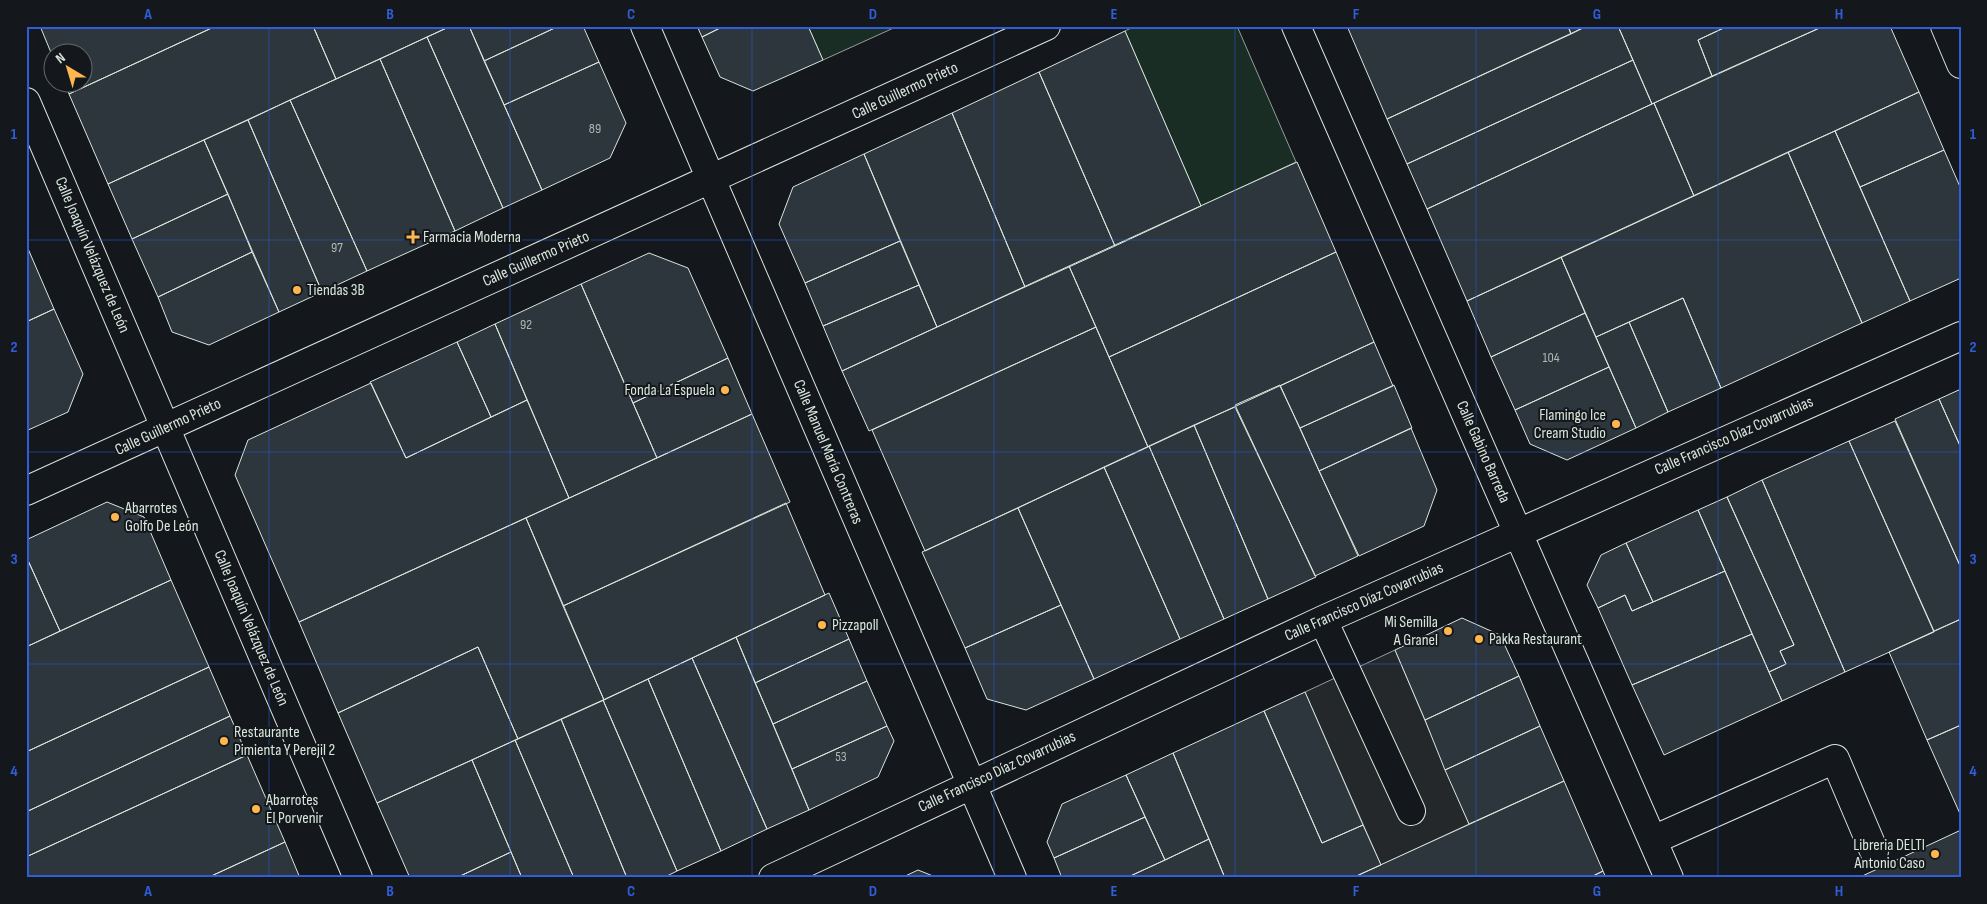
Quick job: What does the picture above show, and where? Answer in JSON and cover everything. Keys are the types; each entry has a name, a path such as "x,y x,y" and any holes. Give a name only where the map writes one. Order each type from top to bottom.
{"street":[{"name":"Calle Manuel María Contreras","path":"645,26 1012,878"},
{"name":"Calle Guillermo Prieto","path":"26,492 1046,26"},
{"name":"Calle Gabino Barreda","path":"1296,26 1669,878"},
{"path":"1944,26 1961,64"},
{"name":"Calle Joaquín Velázquez de León","path":"26,102 358,878"},
{"name":"Calle Francisco Díaz Covarrubias","path":"773,878 1323,620 1961,336"},
{"path":"1323,620 1411,811"},
{"path":"1653,840 1835,759 1874,851"}],"green space":[{"path":"808,26 898,26 823,60"},
{"path":"1135,26 1237,26 1296,162 1201,206 1125,31"}],"shaded area":[{"path":"1395,650 1469,824 1381,865 1305,692"}],"building":[{"path":"40,26 216,26 92,83 92,42 47,42"},
{"path":"216,26 313,26 336,79 108,184 69,94 73,92 92,92 92,83"},
{"path":"313,26 451,26 336,79"},
{"path":"451,26 469,26 542,190 503,208 427,37"},
{"path":"469,26 559,26 484,61"},
{"path":"559,26 583,26 599,62 504,105 484,61"},
{"path":"697,26 724,26 702,37"},
{"path":"724,26 808,26 823,60 753,91 720,77 702,37"},
{"path":"1347,26 1568,26 1571,34 1387,119"},
{"path":"1568,26 1587,26 1571,34"},
{"path":"1587,26 1618,26 1633,60 1407,164 1387,119"},
{"path":"1618,26 1728,26 1698,40 1712,76 1652,104"},
{"path":"1728,26 1824,26 1712,76 1698,40"},
{"path":"1824,26 1890,26 1919,92 1694,196 1654,103"},
{"path":"1125,31 1201,206 1115,246 1039,72"},
{"path":"427,37 503,208 455,231 380,59"},
{"path":"380,59 455,231 367,271 290,100"},
{"path":"1633,60 1652,104 1427,209 1407,164"},
{"path":"599,62 626,123 610,158 542,190 504,105"},
{"path":"1039,72 1115,246 1025,287 952,113"},
{"path":"1919,92 1944,150 1860,187 1835,131"},
{"path":"290,100 367,271 322,292 248,120"},
{"path":"1654,103 1694,196 1467,301 1427,209"},
{"path":"952,113 1025,287 937,327 864,154"},
{"path":"248,120 322,292 279,312 204,140"},
{"path":"1835,131 1910,301 1862,323 1788,152"},
{"path":"204,140 228,194 132,239 108,184"},
{"path":"1944,150 1961,189 1961,278 1910,301 1860,187"},
{"path":"1788,152 1862,323 1721,388 1683,298 1596,337 1561,257"},
{"path":"864,154 900,241 805,283 779,224 793,187"},
{"path":"1297,162 1336,252 1109,357 1069,266"},
{"path":"228,194 252,252 158,297 132,239"},
{"path":"900,241 919,285 823,326 805,283"},
{"path":"26,244 54,309 26,322"},
{"path":"252,252 279,312 209,345 172,332 158,297"},
{"path":"1336,252 1374,342 1148,447 1109,357"},
{"path":"649,253 688,268 728,358 633,403 581,284"},
{"path":"1561,257 1585,313 1491,357 1467,301"},
{"path":"1069,266 1096,327 869,431 842,371"},
{"path":"581,284 657,458 569,498 495,324"},
{"path":"919,285 937,327 842,371 823,326"},
{"path":"1683,298 1721,388 1668,412 1629,322"},
{"path":"54,309 83,374 68,412 26,431 26,322"},
{"path":"1585,313 1609,367 1515,410 1491,357"},
{"path":"1629,322 1668,412 1636,428 1596,337"},
{"path":"495,324 527,400 491,417 457,342"},
{"path":"1096,327 1148,447 925,551 872,430"},
{"path":"457,342 491,417 406,458 370,382"},
{"path":"1374,342 1393,386 1300,428 1280,386"},
{"path":"728,358 752,414 657,458 633,403"},
{"path":"1609,367 1636,428 1567,460 1530,444 1515,410"},
{"path":"371,383 406,458 527,400 569,498 299,622 235,475 248,440"},
{"path":"1280,385 1358,556 1315,576 1235,405"},
{"path":"1394,385 1412,428 1319,471 1300,428"},
{"path":"1961,389 1961,448 1939,399"},
{"path":"1939,399 1961,448 1961,568 1895,419"},
{"path":"1235,407 1316,577 1268,599 1194,425"},
{"path":"752,414 790,502 563,606 526,518"},
{"path":"1895,421 1961,568 1961,619 1934,631 1849,441"},
{"path":"1194,425 1268,599 1224,619 1149,446"},
{"path":"1411,428 1437,490 1424,526 1359,556 1319,471"},
{"path":"1849,441 1934,632 1845,672 1762,480"},
{"path":"1149,446 1224,619 1180,639 1104,467"},
{"path":"1104,467 1180,639 1094,679 1018,508"},
{"path":"1762,480 1845,672 1782,701 1769,672 1786,664 1780,651 1794,645 1727,497"},
{"path":"1727,497 1794,645 1780,651 1786,664 1769,672 1698,510"},
{"path":"107,502 144,517 171,580 60,631 26,556 26,540"},
{"path":"786,503 825,595 604,700 563,606"},
{"path":"1018,508 1061,605 965,648 922,552"},
{"path":"1698,510 1725,571 1653,602 1626,543"},
{"path":"526,518 604,700 518,739 478,647 338,713 299,622"},
{"path":"1626,543 1653,602 1632,611 1625,595 1598,608 1587,585 1601,555"},
{"path":"26,556 60,631 26,647"},
{"path":"1725,571 1752,634 1632,685 1598,608 1625,595 1632,611"},
{"path":"171,580 209,667 26,752 26,647"},
{"path":"829,593 849,639 755,683 736,637"},
{"path":"1061,605 1094,679 1026,710 987,699 965,648"},
{"path":"1462,618 1500,635 1519,676 1425,720 1395,650"},
{"path":"1961,619 1961,725 1927,740 1889,652"},
{"path":"1752,634 1782,701 1664,755 1632,685"},
{"path":"736,637 809,810 767,829 692,658"},
{"path":"849,639 867,681 773,724 755,683"},
{"path":"478,647 518,739 377,803 338,713"},
{"path":"692,658 767,829 721,851 648,679"},
{"path":"209,667 230,716 26,812 26,752"},
{"path":"1519,676 1540,726 1445,770 1425,720"},
{"path":"648,679 721,851 677,871 603,700"},
{"path":"867,681 887,726 792,769 773,724"},
{"path":"1305,692 1363,825 1322,843 1264,711"},
{"path":"603,700 677,871 663,878 627,878 561,719"},
{"path":"1264,711 1322,843 1363,825 1381,865 1352,878 1225,878 1173,753"},
{"path":"230,716 247,755 26,857 26,812"},
{"path":"561,719 627,878 574,878 515,740"},
{"path":"1961,725 1961,816 1927,740"},
{"path":"887,726 894,741 878,777 809,810 792,769"},
{"path":"1540,726 1564,781 1469,824 1445,770"},
{"path":"515,740 574,878 522,878 472,760"},
{"path":"1173,753 1209,839 1165,860 1126,775"},
{"path":"247,755 285,842 207,878 26,878 26,857"},
{"path":"472,760 511,852 456,878 410,878 377,803"},
{"path":"1126,775 1145,817 1054,858 1047,842 1062,804"},
{"path":"1564,781 1603,871 1589,878 1352,878"},
{"path":"1145,817 1165,860 1126,878 1062,878 1054,858"},
{"name":"Libreria DELTI Antonio Caso","path":"1961,830 1961,878 1858,878"},
{"path":"1209,839 1225,878 1126,878 1165,860"},
{"path":"285,842 300,878 207,878"},
{"path":"511,852 522,878 456,878"},
{"path":"918,870 938,878 901,878"},
{"path":"1603,871 1606,878 1589,878"}],"place":[{"name":"Farmacia Moderna","path":"413,237"},
{"name":"Tiendas 3B","path":"297,290"},
{"name":"Fonda La Espuela","path":"725,390"},
{"name":"Flamingo Ice Cream Studio","path":"1616,424"},
{"name":"Abarrotes Golfo De León","path":"115,517"},
{"name":"Pizzapoll","path":"822,625"},
{"name":"Mi Semilla A Granel","path":"1448,631"},
{"name":"Pakka Restaurant","path":"1479,639"},
{"name":"Restaurante Pimienta Y Perejil 2","path":"224,741"},
{"name":"Abarrotes El Porvenir","path":"256,809"},
{"name":"Libreria DELTI Antonio Caso","path":"1935,854"}]}
